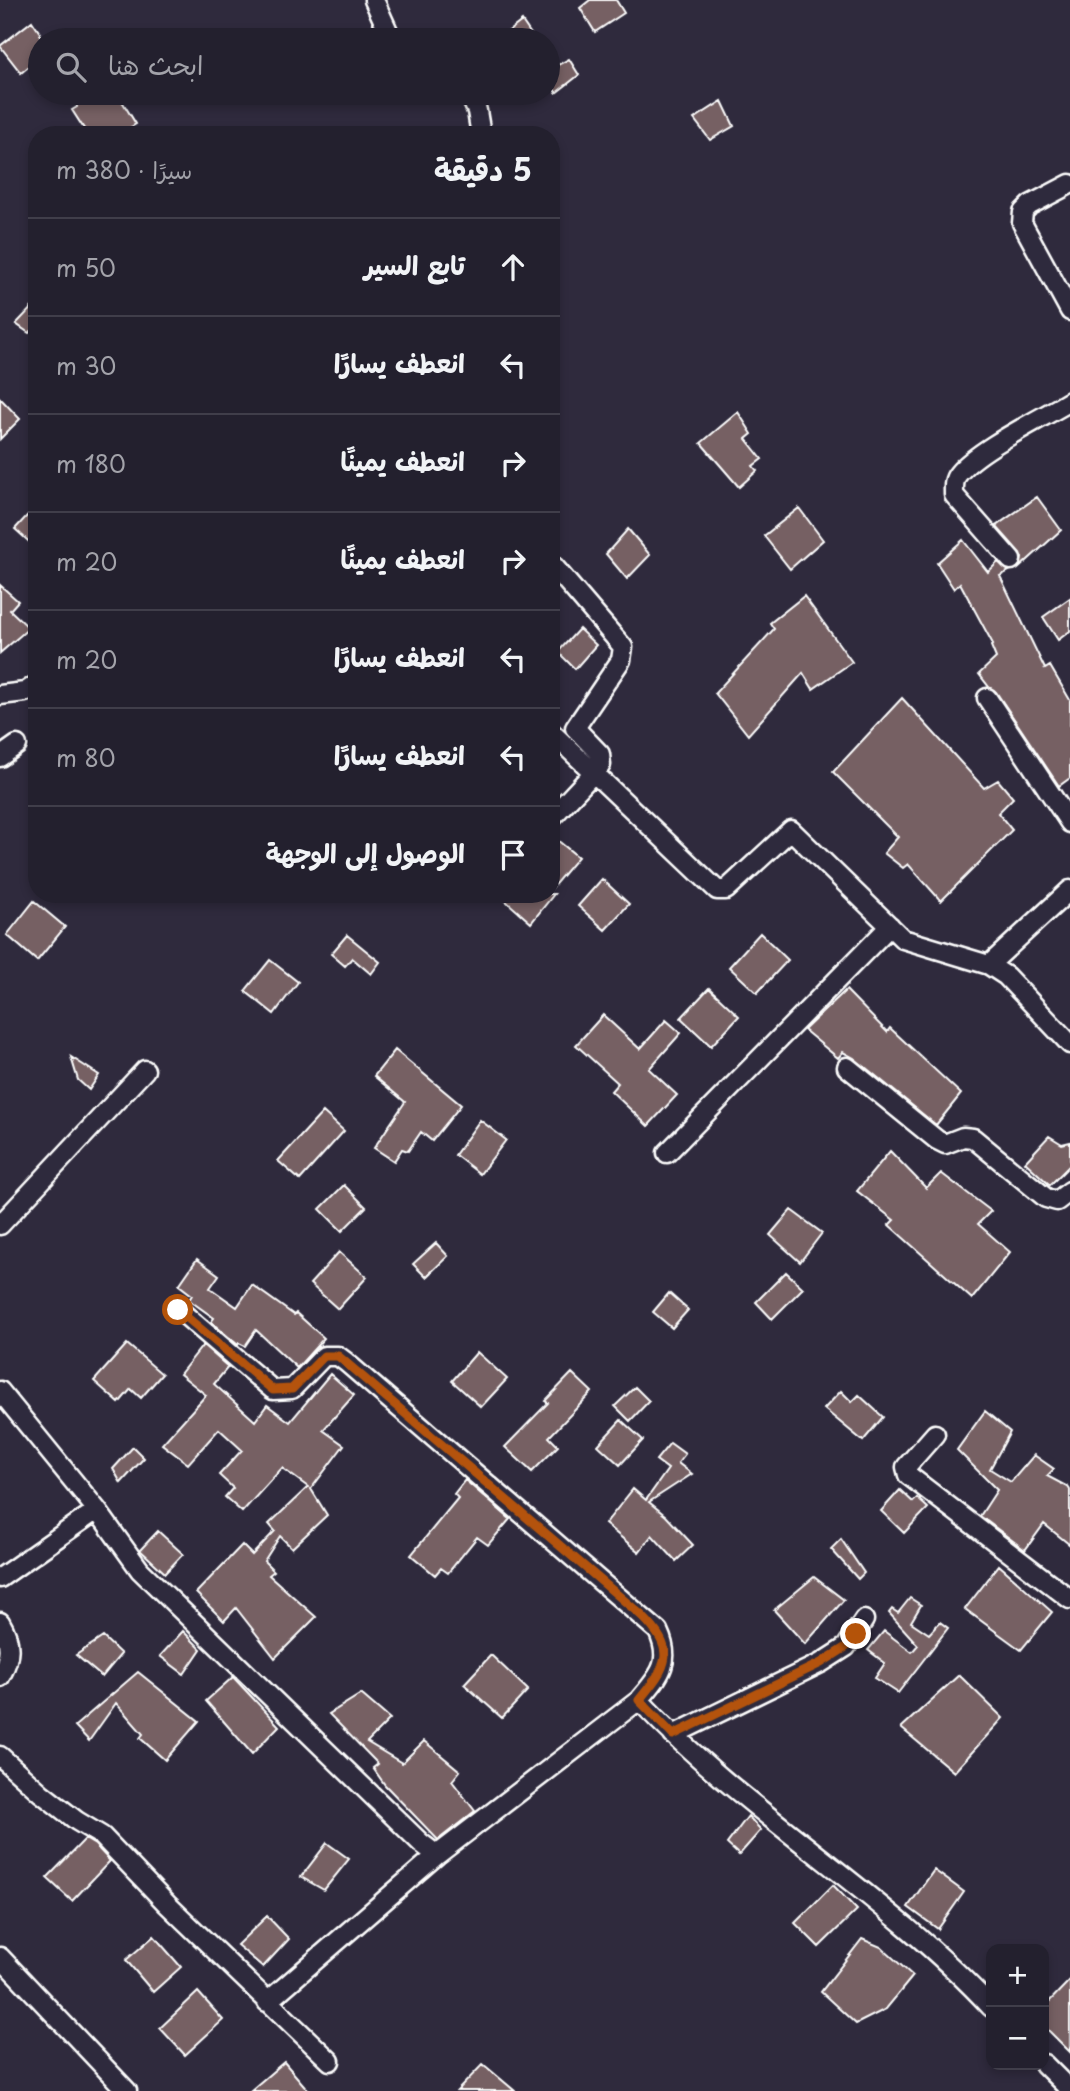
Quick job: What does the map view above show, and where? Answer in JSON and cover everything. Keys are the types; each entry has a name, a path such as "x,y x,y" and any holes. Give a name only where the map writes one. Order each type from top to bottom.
{"street":[{"path":"374,0 386,28"},
{"path":"474,105 480,126"},
{"path":"1070,184 1030,205 1023,212 1022,223 1070,311"},
{"path":"1010,560 954,495 953,484 958,474 986,451 1070,401"},
{"path":"560,574 623,647 621,660 575,728 600,754 601,765 560,809"},
{"path":"0,695 28,690"},
{"path":"987,698 1070,823"},
{"path":"560,740 717,890 726,890 791,830 908,942 989,965 1006,976 1070,1044"},
{"path":"0,757 16,745"},
{"path":"989,965 1070,890"},
{"path":"667,1153 890,926"},
{"path":"847,1067 937,1140 945,1144 963,1137 973,1138 1046,1198 1057,1201 1070,1191"},
{"path":"0,1225 145,1070"},
{"path":"178,1310 273,1390 292,1389 324,1356 338,1356 657,1631 663,1646 662,1672 639,1700 437,1855 267,2002"},
{"path":"0,1391 97,1510 140,1570 421,1843 437,1855"},
{"path":"935,1434 906,1467 908,1475 1070,1600"},
{"path":"0,1578 97,1510"},
{"path":"673,1735 821,1663 846,1647 864,1620"},
{"path":"0,1622 10,1646 0,1677"},
{"path":"639,1700 673,1735 958,1972 986,2002"},
{"path":"0,1756 41,1793 77,1821 102,1836 267,2002 330,2061"},
{"path":"0,1957 127,2091"},
{"path":"1049,2069 1070,2090"}],"building":[{"path":"590,0 616,0 624,13 595,32 580,8"},
{"path":"32,21 37,28 28,28 28,67 21,73 0,46"},
{"path":"522,21 527,28 513,28"},
{"path":"569,59 579,75 560,90 560,64"},
{"path":"722,101 734,126 710,140 694,119"},
{"path":"124,105 136,124 82,126 72,110 77,107"},
{"path":"28,311 28,332 16,324"},
{"path":"0,398 20,419 0,439"},
{"path":"738,412 752,434 746,439 762,459 753,466 757,471 739,487 701,443"},
{"path":"1037,497 1061,530 1019,568 1022,558 1020,553 996,526"},
{"path":"799,508 823,540 790,569 764,536"},
{"path":"28,515 28,541 15,529"},
{"path":"628,529 650,555 627,579 606,554"},
{"path":"963,540 988,572 998,562 1009,571 1000,576 1045,669 1050,666 1070,700 1070,778 1059,786 996,692 979,674 996,658 991,646 993,644 960,583 954,589 937,563"},
{"path":"0,585 18,601 10,610 28,629 0,653"},
{"path":"804,596 852,662 813,689 803,673 748,735 715,693 774,629 770,623"},
{"path":"1070,598 1070,631 1058,640 1043,617"},
{"path":"579,629 596,645 575,669 560,654 560,650"},
{"path":"902,698 984,788 998,780 1013,798 998,813 1012,830 941,901 908,864 903,868 884,853 898,837 833,772"},
{"path":"560,842 578,857 560,878"},
{"path":"602,879 629,904 605,930 578,906"},
{"path":"32,903 36,903 65,927 37,961 7,935"},
{"path":"508,903 547,903 531,923"},
{"path":"760,933 788,960 757,993 729,967"},
{"path":"347,935 380,962 371,974 352,958 345,966 331,954"},
{"path":"270,960 298,982 274,1014 245,991"},
{"path":"709,988 739,1016 711,1046 681,1018"},
{"path":"846,990 887,1032 890,1028 961,1094 936,1125 854,1058 843,1052 838,1058 804,1030"},
{"path":"603,1015 640,1049 666,1020 681,1033 649,1069 677,1095 648,1126 611,1091 618,1083 576,1045"},
{"path":"395,1050 461,1105 432,1141 421,1132 408,1151 402,1149 394,1161 374,1148 405,1102 374,1076"},
{"path":"71,1057 99,1075 89,1090 78,1080"},
{"path":"323,1112 344,1131 300,1180 278,1161"},
{"path":"480,1120 506,1140 480,1174 455,1155"},
{"path":"1049,1136 1062,1144 1070,1142 1070,1165 1050,1185 1025,1162"},
{"path":"890,1151 926,1188 941,1173 991,1211 978,1224 1010,1252 972,1299 889,1225 894,1220 857,1191"},
{"path":"344,1185 366,1207 342,1231 320,1209"},
{"path":"791,1210 822,1233 800,1262 770,1235"},
{"path":"436,1243 448,1256 426,1277 413,1264"},
{"path":"339,1252 367,1277 338,1309 310,1284"},
{"path":"197,1259 219,1275 210,1288 237,1307 252,1285 294,1315 296,1313 324,1338 297,1368 256,1330 245,1346 239,1343 238,1345 211,1322 214,1318 189,1300 192,1295 179,1285"},
{"path":"786,1272 803,1288 772,1319 756,1302"},
{"path":"669,1293 688,1310 672,1328 653,1312"},
{"path":"127,1344 162,1374 141,1398 131,1389 119,1403 94,1381"},
{"path":"203,1345 228,1367 214,1384 255,1421 267,1405 290,1422 330,1374 354,1395 323,1430 344,1445 311,1489 327,1515 292,1548 280,1536 264,1561 274,1571 269,1575 316,1617 275,1658 236,1608 224,1621 196,1593 242,1545 252,1555 275,1531 269,1524 308,1487 282,1468 242,1512 225,1497 233,1488 219,1475 242,1450 219,1429 188,1464 162,1444 206,1395 180,1374"},
{"path":"477,1352 507,1379 481,1407 452,1381"},
{"path":"572,1373 592,1392 549,1437 558,1446 532,1472 505,1447 548,1403 545,1401"},
{"path":"635,1387 649,1401 630,1421 615,1406"},
{"path":"841,1391 852,1402 859,1395 883,1417 863,1441 824,1409"},
{"path":"985,1411 1010,1432 990,1469 1011,1482 1034,1455 1054,1469 1047,1476 1070,1490 1070,1545 1044,1524 1025,1550 980,1516 997,1490 957,1450"},
{"path":"621,1420 643,1440 620,1465 598,1445"},
{"path":"670,1443 685,1454 678,1463 692,1474 649,1502 693,1545 676,1561 652,1535 639,1552 605,1524 633,1489 646,1500 668,1469 656,1460"},
{"path":"133,1447 144,1458 121,1483 113,1469"},
{"path":"465,1480 510,1519 488,1545 477,1537 448,1573 441,1568 435,1575 411,1555 458,1498 454,1494"},
{"path":"900,1490 913,1502 917,1498 928,1508 904,1533 881,1511"},
{"path":"158,1531 183,1554 165,1573 140,1550"},
{"path":"841,1539 864,1573 858,1579 831,1549"},
{"path":"999,1565 1052,1612 1021,1650 965,1609"},
{"path":"814,1577 844,1600 805,1644 774,1610"},
{"path":"910,1598 921,1605 911,1622 929,1634 940,1622 948,1628 898,1693 875,1678 885,1663 868,1650 884,1631 912,1652 918,1645 889,1613 892,1609 898,1613"},
{"path":"183,1631 201,1649 184,1674 160,1656"},
{"path":"103,1637 121,1654 102,1677 76,1655"},
{"path":"491,1655 528,1690 502,1718 464,1684"},
{"path":"138,1672 199,1721 165,1760 140,1738 143,1734 116,1703 89,1741 75,1726"},
{"path":"959,1675 1003,1718 954,1772 901,1728"},
{"path":"233,1677 279,1726 252,1754 206,1701"},
{"path":"361,1694 390,1719 367,1742 402,1763 424,1741 460,1771 452,1781 475,1811 438,1840 385,1785 373,1768 378,1764 329,1714"},
{"path":"748,1816 761,1830 739,1855 727,1844"},
{"path":"85,1839 95,1845 110,1861 72,1901 47,1878"},
{"path":"327,1843 349,1859 324,1890 301,1877"},
{"path":"934,1870 964,1892 938,1929 908,1907"},
{"path":"833,1885 857,1910 819,1947 795,1923"},
{"path":"267,1916 289,1939 263,1967 237,1945"},
{"path":"154,1936 181,1967 153,1992 126,1960"},
{"path":"862,1939 881,1947 913,1976 886,2009 856,2024 821,1992"},
{"path":"1070,1980 1070,2052 1049,2031 1049,2002"},
{"path":"198,1992 223,2020 185,2055 160,2028"},
{"path":"284,2062 309,2091 250,2091"},
{"path":"483,2064 515,2091 457,2091"}],"route":[{"path":"178,1310 273,1390 292,1389 324,1356 338,1356 641,1615 661,1637 664,1665 662,1672 639,1700 673,1735 821,1663 846,1647 856,1634"}]}
